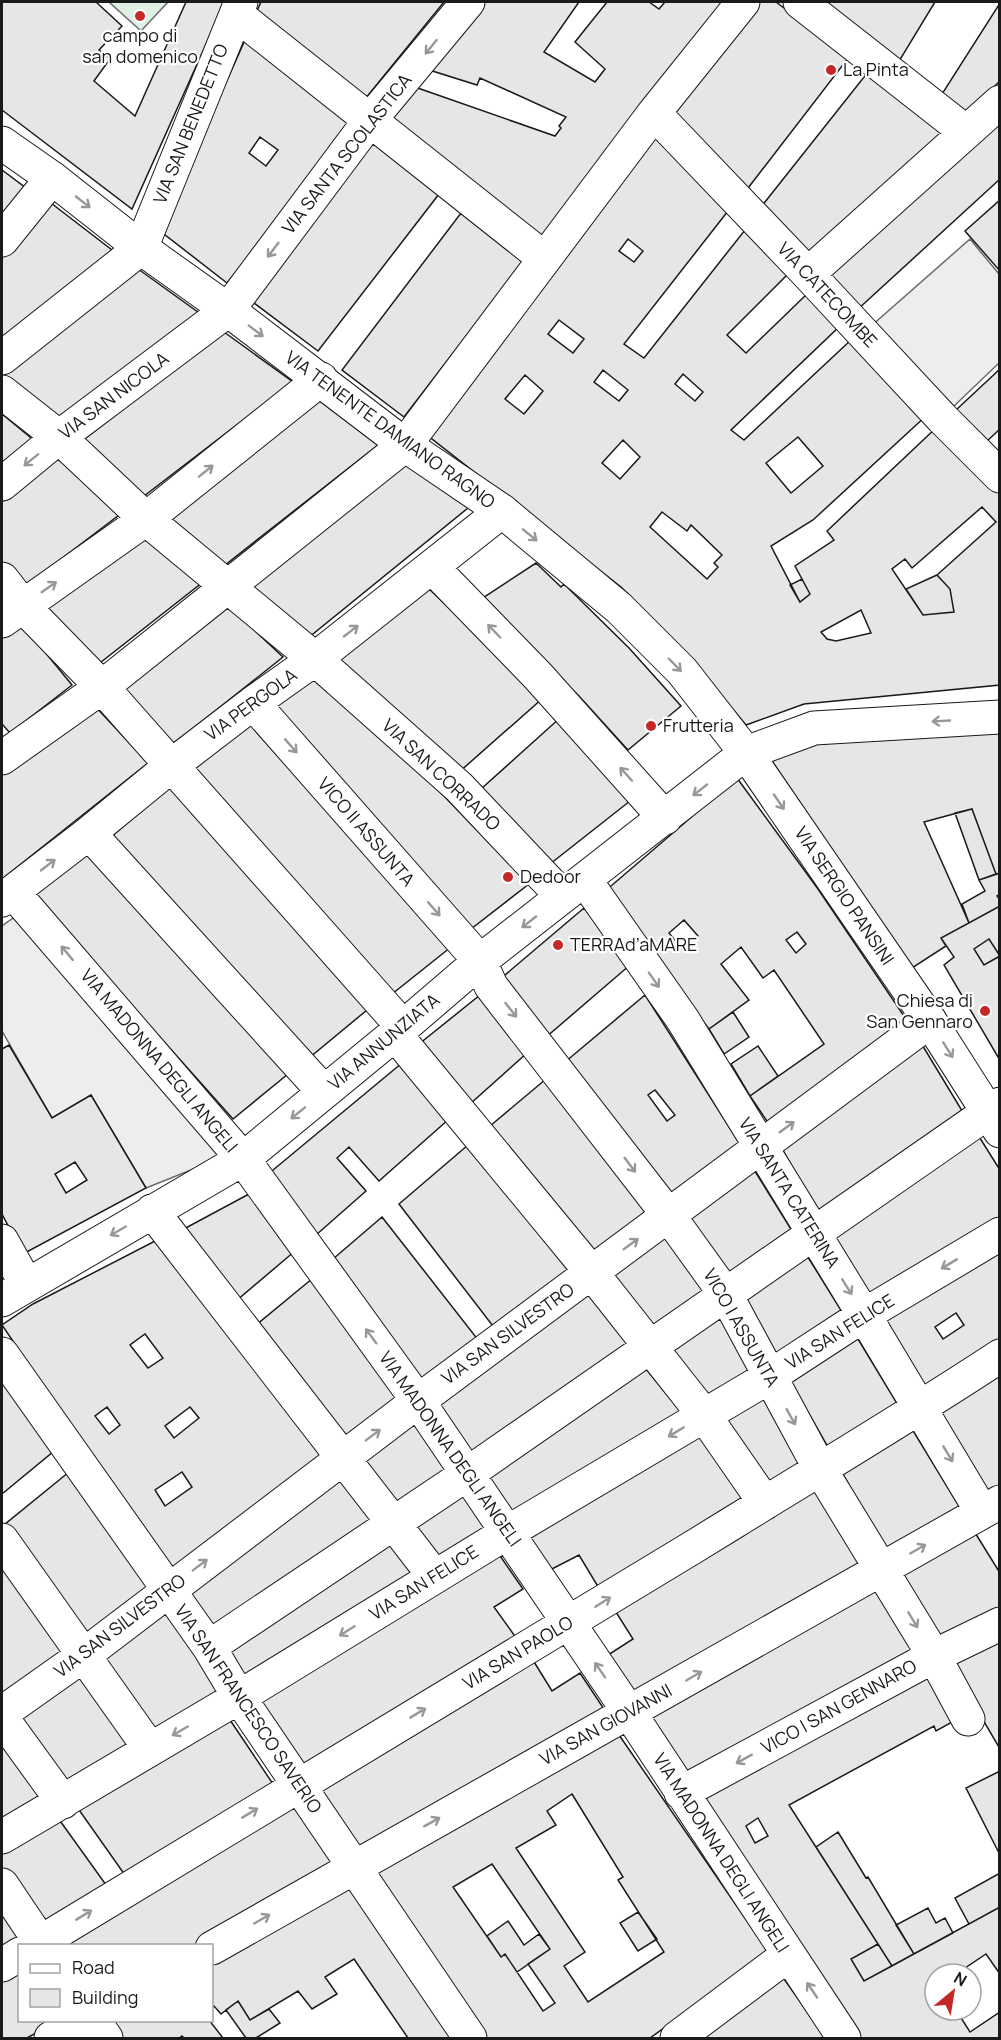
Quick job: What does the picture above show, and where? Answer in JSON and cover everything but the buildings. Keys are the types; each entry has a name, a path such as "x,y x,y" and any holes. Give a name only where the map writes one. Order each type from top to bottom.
{"street":[{"name":"VIA SANTA SCOLASTICA","path":"228,310 370,120 468,2"},
{"path":"3,754 102,687 405,445 654,113 743,2"},
{"path":"800,2 966,132"},
{"path":"238,8 370,120 544,258"},
{"name":"VIA SAN BENEDETTO","path":"141,248 238,8"},
{"path":"808,274 999,102"},
{"name":"VIA CATECOMBE","path":"654,113 999,476"},
{"name":"VIA TENENTE DAMIANO RAGNO","path":"2,143 52,178 141,248 228,310 405,445 502,512 619,608 682,671 746,753"},
{"path":"2,240 52,178"},
{"path":"2,358 141,248"},
{"name":"VIA SAN NICOLA","path":"2,484 59,437 228,310"},
{"path":"12,613 146,519 321,380"},
{"name":"VIA SAN CORRADO","path":"2,392 59,437 146,519 315,659 574,888"},
{"name":"VIA PERGOLA","path":"7,896 253,702 315,659 502,512"},
{"path":"432,567 538,676 665,818"},
{"path":"2,579 12,613 102,687 399,1031 704,1415 765,1503"},
{"name":"VICO II ASSUNTA","path":"253,702 480,961"},
{"name":"VIA ANNUNZIATA","path":"14,1292 243,1159 480,961 746,753 814,728 999,717"},
{"name":"VIA SERGIO PANSINI","path":"746,753 995,1116"},
{"path":"89,833 324,1092"},
{"name":"VIA SANTA CATERINA","path":"574,888 683,1020 920,1408 991,1507"},
{"name":"VIA MADONNA DEGLI ANGELI","path":"7,896 243,1159 418,1401 508,1532 844,2038"},
{"name":"VICO I ASSUNTA","path":"480,961 491,986 669,1216 726,1295 820,1469 934,1656 968,1719"},
{"name":"VIA SAN SILVESTRO","path":"2,1713 84,1655 343,1457 930,1021"},
{"path":"209,1647 467,1474 814,1233 995,1116"},
{"path":"152,1211 435,1577"},
{"name":"VIA SAN FELICE","path":"2,1838 769,1377 864,1315 999,1234"},
{"path":"2,1241 14,1292"},
{"name":"VIA SAN FRANCESCO SAVERIO","path":"2,1354 209,1647 239,1697 470,2038"},
{"name":"VIA SAN PAOLO","path":"39,1944 298,1784 568,1624 920,1408 999,1356"},
{"name":"VIA SAN GIOVANNI","path":"213,1947 991,1507"},
{"path":"2,1540 150,1749"},
{"name":"VICO I SAN GENNARO","path":"681,1793 934,1656 999,1624"},
{"path":"2,1718 63,1802"},
{"path":"2,1885 32,1944"},
{"path":"676,2038 788,1955"},
{"name":"VIA SAN PAOLO","path":"2,1965 18,1956"},
{"path":"51,2038 80,2022"},
{"path":"94,2022 106,2038"}],"green space":[{"name":"campo di san domenico","path":"109,2 168,2 141,31"}],"shaded area":[{"path":"970,239 999,274 999,363 953,407 870,327"},
{"path":"16,916 221,1158 146,1188 91,1095 52,1118 2,1031 2,926"}],"place":[{"name":"campo di san domenico","path":"140,16"},
{"name":"La Pinta","path":"831,70"},
{"name":"Frutteria","path":"651,726"},
{"name":"Dedoor","path":"508,877"},
{"name":"TERRAd’aMARE","path":"558,945"},
{"name":"Chiesa di San Gennaro","path":"985,1011"}]}
